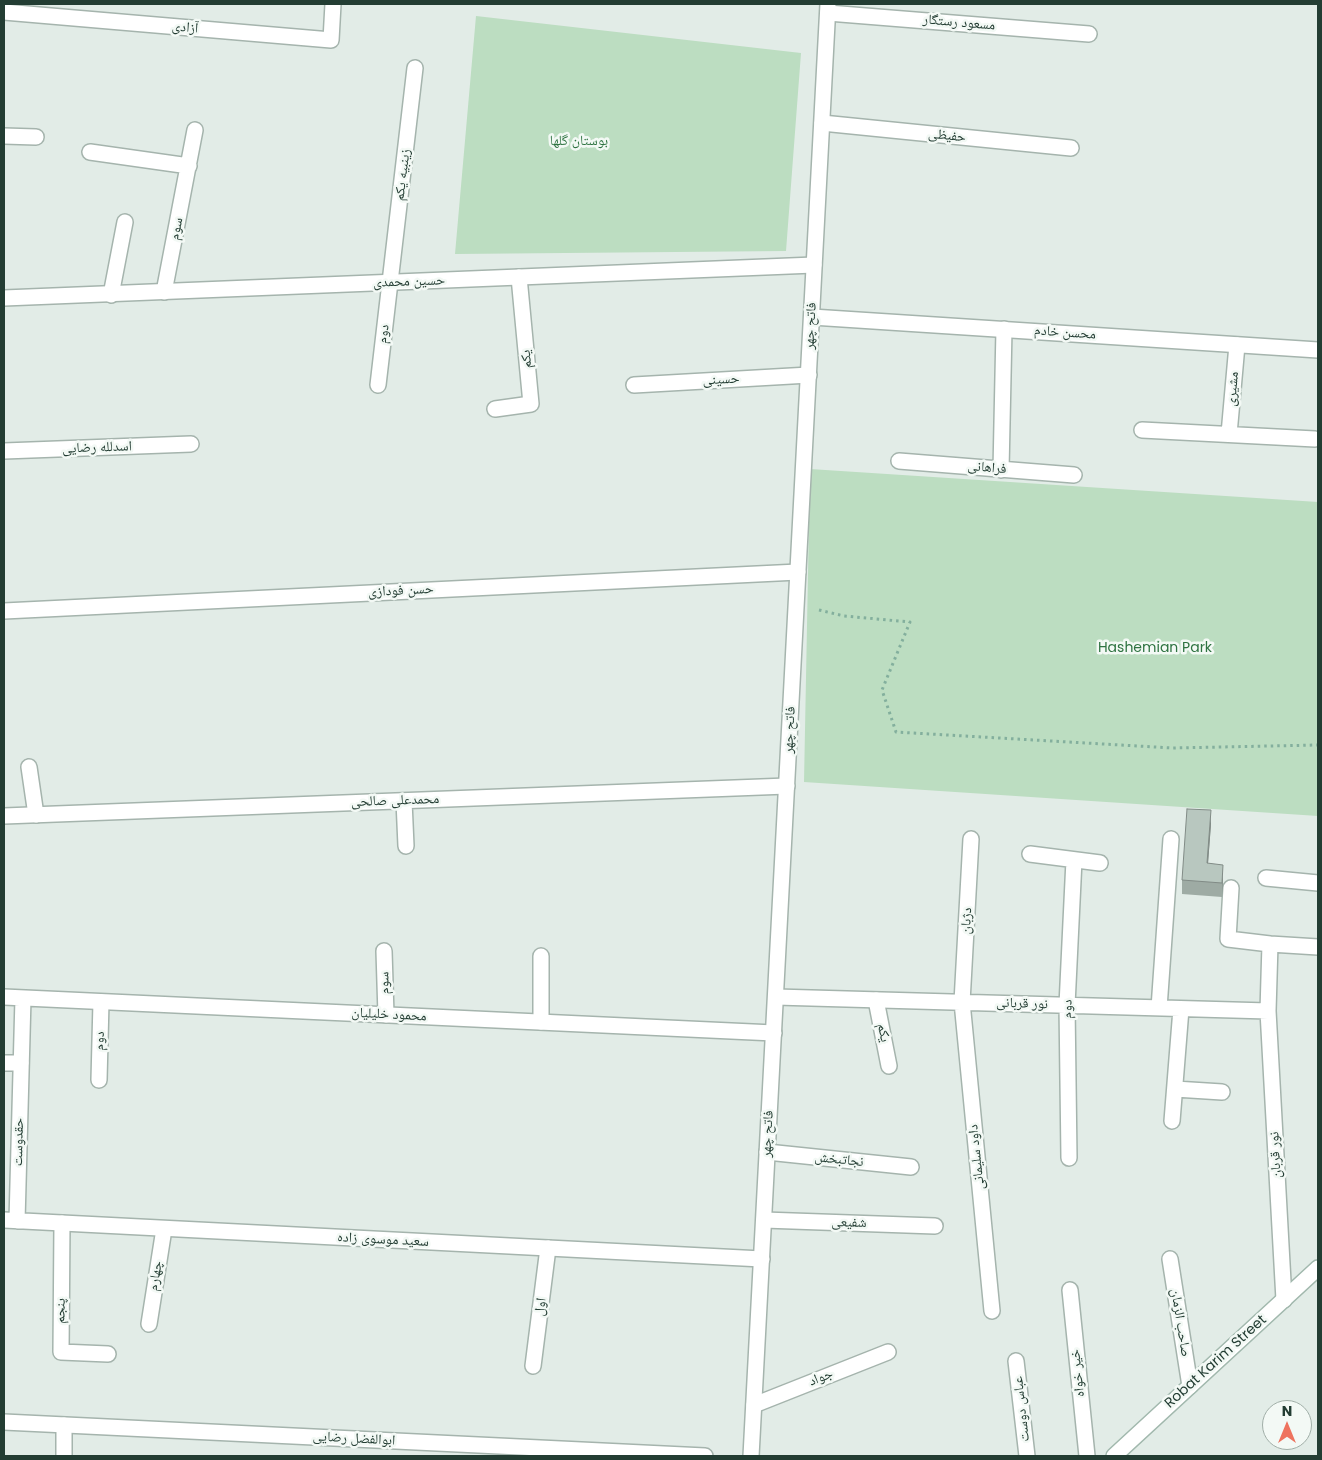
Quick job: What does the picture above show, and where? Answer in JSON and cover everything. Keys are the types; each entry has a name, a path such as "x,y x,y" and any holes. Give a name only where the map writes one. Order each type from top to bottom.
{"street":[{"name":"آزادی","path":"4,12 330,40 333,4"},
{"name":"مسعود رستگار","path":"828,8 1089,34"},
{"name":"فاتح چهر","path":"751,1456 828,8"},
{"name":"زینبیه یکم","path":"390,283 415,68"},
{"name":"حفیظی","path":"822,123 1071,148"},
{"name":"سوم","path":"164,292 195,130"},
{"path":"4,136 36,137"},
{"path":"90,152 188,166"},
{"path":"112,295 125,222"},
{"name":"حسین محمدی","path":"4,298 814,265"},
{"name":"یکم","path":"495,409 531,404 519,277"},
{"name":"دوم","path":"378,385 390,283"},
{"name":"محسن خادم","path":"812,317 1318,350"},
{"path":"1001,470 1004,329"},
{"name":"مشیری","path":"1229,434 1237,345"},
{"name":"حسینی","path":"634,385 809,375"},
{"path":"1142,430 1315,439"},
{"name":"اسدلله رضایی","path":"4,451 191,444"},
{"name":"فراهانی","path":"899,461 1074,475"},
{"name":"حسن فودازی","path":"4,611 798,572"},
{"path":"29,767 36,815"},
{"name":"محمدعلی صالحی","path":"4,816 787,786"},
{"path":"404,801 406,846"},
{"name":"دژبان","path":"962,1002 971,839"},
{"path":"1160,1008 1170,839"},
{"path":"1030,854 1100,863"},
{"name":"دوم","path":"1069,1158 1067,1005 1074,860"},
{"path":"1266,878 1318,883"},
{"path":"1231,888 1228,939 1318,947"},
{"name":"نور قربان","path":"1270,944 1268,1011 1284,1300"},
{"name":"سوم","path":"384,951 386,1015"},
{"path":"541,956 541,1022"},
{"name":"محمود خلیلیان","path":"4,997 774,1033"},
{"name":"نور قربانی","path":"776,997 1268,1011"},
{"name":"حقدوست","path":"10,1221 21,1063 23,998"},
{"name":"یکم","path":"876,1000 889,1066"},
{"name":"دوم","path":"99,1080 101,1002"},
{"name":"داود سلیمانی","path":"962,1002 992,1311"},
{"path":"1172,1121 1181,1009"},
{"path":"4,1063 21,1063"},
{"path":"1175,1089 1222,1092"},
{"name":"نجاتبخش","path":"768,1152 912,1167"},
{"name":"شفیعی","path":"764,1220 935,1226"},
{"name":"سعید موسوی زاده","path":"10,1221 762,1259"},
{"name":"پنجم","path":"62,1223 61,1352 108,1354"},
{"name":"چهارم","path":"149,1324 164,1228"},
{"name":"اول","path":"533,1366 548,1248"},
{"name":"صاحب الزمان","path":"1170,1259 1190,1386"},
{"name":"Robat Karim Street","path":"1114,1456 1318,1268"},
{"name":"خیر خواه","path":"1070,1290 1087,1456"},
{"name":"جواد","path":"754,1405 888,1352"},
{"name":"عباس دوست","path":"1016,1361 1027,1456"},
{"name":"ابوالفضل رضایی","path":"4,1422 705,1456"},
{"path":"64,1425 64,1456"}],"path":[{"path":"796,605 844,616 910,622 882,690 896,732 1172,748 1318,745"}],"green space":[{"name":"بوستان گلها","path":"476,16 801,53 786,251 455,254"},
{"name":"Hashemian Park","path":"810,469 1318,502 1318,816 804,782"}],"building":[{"path":"1187,809 1211,810 1207,863 1223,865 1222,883 1182,880"}]}
